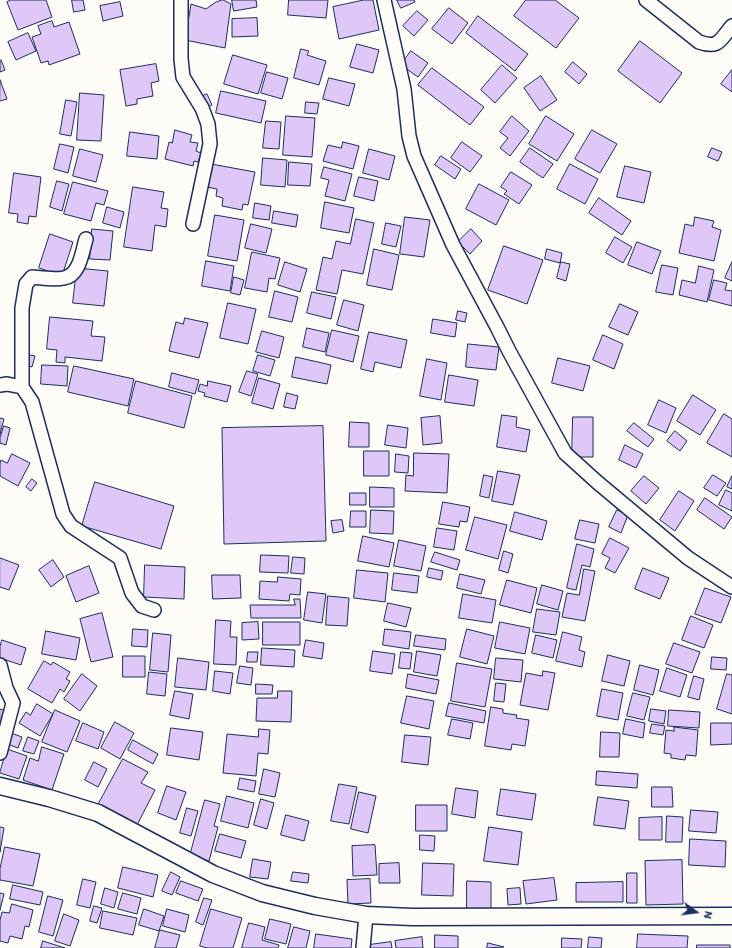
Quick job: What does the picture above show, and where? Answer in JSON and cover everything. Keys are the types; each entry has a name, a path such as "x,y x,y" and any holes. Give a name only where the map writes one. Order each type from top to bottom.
{"street":[{"path":"181,0 181,59 184,77 202,108 208,124 210,144 193,224"},
{"path":"384,0 404,89 408,136 414,156 453,245 512,358 565,453 597,482 688,558 732,587"},
{"path":"646,0 699,42 709,46 718,43 732,26"},
{"path":"86,239 79,265 73,273 65,278 32,278 26,284 22,308 22,387 32,402 63,514 71,526 120,558 132,593 142,606 154,610"},
{"path":"0,385 7,384 22,387"},
{"path":"0,665 6,688 13,703 0,753"},
{"path":"0,786 49,798 98,813 213,874 262,892 315,906 366,915 412,917 732,916"},
{"path":"363,948 366,915"}],"building":[{"path":"11,0 46,0 52,17 18,30 7,2"},
{"path":"72,0 83,0 85,10 74,12"},
{"path":"223,0 231,4 225,48 185,40 191,4 206,9 216,2"},
{"path":"232,0 256,0 257,7 234,11"},
{"path":"289,0 328,0 326,18 288,15"},
{"path":"364,0 373,0 379,30 339,39 333,7"},
{"path":"397,0 414,0 415,2 401,8"},
{"path":"526,0 555,0 579,18 556,48 514,16"},
{"path":"120,2 123,16 103,21 100,6"},
{"path":"449,8 468,23 452,44 432,29"},
{"path":"417,11 428,20 414,36 403,26"},
{"path":"478,16 528,54 515,71 466,33"},
{"path":"257,18 258,36 232,37 232,19"},
{"path":"52,21 54,27 69,22 80,54 49,65 48,61 41,63 32,37 41,34 38,26"},
{"path":"28,33 36,51 16,60 8,42"},
{"path":"640,41 682,73 660,103 618,71"},
{"path":"357,44 379,50 373,73 350,67"},
{"path":"301,49 309,51 307,55 326,61 319,85 294,78"},
{"path":"411,51 428,63 418,77 401,65"},
{"path":"233,55 267,65 258,94 224,84"},
{"path":"1,60 5,70 0,72 0,61"},
{"path":"573,62 587,74 579,84 565,72"},
{"path":"156,64 159,81 151,83 153,96 137,99 137,104 126,106 120,70"},
{"path":"502,65 517,78 495,103 481,90"},
{"path":"432,68 484,107 470,125 418,85"},
{"path":"732,70 732,92 721,84"},
{"path":"267,72 288,78 282,99 261,93"},
{"path":"541,76 557,100 540,111 524,88"},
{"path":"329,78 355,84 349,106 323,99"},
{"path":"0,80 7,99 0,101"},
{"path":"221,91 266,101 261,123 216,113"},
{"path":"80,93 104,95 101,141 77,140"},
{"path":"207,94 212,105 204,109 199,98"},
{"path":"66,100 77,102 71,136 60,134"},
{"path":"306,102 319,103 317,114 305,113"},
{"path":"286,116 315,118 312,157 283,155"},
{"path":"512,116 529,131 510,156 500,148 508,138 500,132"},
{"path":"546,116 574,134 557,161 529,144"},
{"path":"266,121 281,122 279,149 263,148"},
{"path":"175,130 192,135 190,142 198,143 196,151 201,153 198,162 194,161 193,166 165,159 169,142 172,143"},
{"path":"592,130 617,144 600,173 575,159"},
{"path":"130,132 159,136 157,159 127,156"},
{"path":"343,142 359,146 353,169 323,161 328,145 341,148"},
{"path":"462,142 482,156 470,172 451,158"},
{"path":"60,144 74,147 68,173 54,169"},
{"path":"530,148 553,164 543,178 520,162"},
{"path":"712,148 722,152 718,161 708,157"},
{"path":"80,149 103,155 96,182 73,176"},
{"path":"369,149 395,156 389,180 363,173"},
{"path":"441,156 461,169 455,179 435,165"},
{"path":"263,158 287,160 285,187 261,185"},
{"path":"289,162 312,164 310,186 288,185"},
{"path":"211,164 255,172 248,205 243,204 242,210 222,206 223,198 216,196 217,189 207,187"},
{"path":"570,164 598,179 585,204 557,189"},
{"path":"625,166 651,172 644,203 617,197"},
{"path":"324,167 352,174 345,201 325,196 329,180 321,178"},
{"path":"511,172 532,185 519,204 504,194 507,191 501,187"},
{"path":"14,173 41,177 36,217 29,216 28,224 17,222 18,214 9,213"},
{"path":"359,177 378,181 374,201 354,196"},
{"path":"57,181 69,184 62,211 50,207"},
{"path":"73,182 108,191 104,205 96,203 91,221 64,214"},
{"path":"479,184 509,200 496,225 466,209"},
{"path":"133,187 164,192 161,208 168,209 166,227 155,225 152,251 124,247"},
{"path":"599,198 631,221 622,235 589,213"},
{"path":"325,202 354,208 349,233 321,228"},
{"path":"255,203 271,206 269,220 253,218"},
{"path":"107,207 124,212 120,228 103,223"},
{"path":"274,211 298,215 296,227 272,223"},
{"path":"215,215 244,220 237,261 208,256"},
{"path":"405,217 430,220 424,257 400,254"},
{"path":"695,217 714,221 712,227 721,230 714,261 679,253 685,224 693,226"},
{"path":"356,219 374,223 363,274 342,270 337,294 316,290 323,257 332,259 336,241 350,244"},
{"path":"386,223 401,226 396,247 382,244"},
{"path":"251,224 272,229 266,253 245,248"},
{"path":"92,229 113,231 110,260 90,259"},
{"path":"471,229 482,241 470,254 458,242"},
{"path":"50,234 73,242 62,276 39,268"},
{"path":"615,237 632,247 623,263 606,253"},
{"path":"637,242 661,251 652,274 628,265"},
{"path":"504,246 543,260 527,304 488,290"},
{"path":"374,249 399,255 392,290 367,285"},
{"path":"547,249 562,253 560,263 545,259"},
{"path":"252,252 280,258 275,279 269,278 267,292 245,288"},
{"path":"206,261 234,266 230,291 202,286"},
{"path":"285,262 307,269 300,292 278,285"},
{"path":"561,262 570,264 566,281 557,278"},
{"path":"732,262 732,281 725,278"},
{"path":"662,265 678,268 673,295 656,292"},
{"path":"699,266 714,270 707,302 679,295 682,280 695,283"},
{"path":"77,268 108,271 104,306 73,303"},
{"path":"234,277 244,280 240,295 231,293"},
{"path":"714,280 727,283 725,290 732,291 732,306 709,300"},
{"path":"275,291 298,297 292,322 269,317"},
{"path":"312,292 336,297 331,319 307,313"},
{"path":"344,300 364,305 358,331 337,325"},
{"path":"228,303 256,309 248,344 220,338"},
{"path":"620,304 638,312 628,335 609,327"},
{"path":"458,311 467,313 465,322 456,320"},
{"path":"50,317 93,321 91,336 105,337 102,361 65,357 65,363 56,362 57,350 47,349"},
{"path":"185,318 208,323 199,358 169,351 176,322 183,324"},
{"path":"433,319 457,323 455,337 431,333"},
{"path":"307,328 329,333 325,352 303,347"},
{"path":"332,330 359,336 353,362 326,355"},
{"path":"262,331 284,337 279,358 256,352"},
{"path":"369,332 407,340 401,368 375,362 373,372 361,369"},
{"path":"603,335 623,344 614,369 593,360"},
{"path":"468,344 499,347 496,370 466,367"},
{"path":"25,354 35,356 32,367 22,364"},
{"path":"258,355 275,360 270,376 253,371"},
{"path":"296,357 331,365 327,384 292,377"},
{"path":"558,358 590,366 583,391 552,383"},
{"path":"427,359 447,363 441,400 420,396"},
{"path":"42,365 68,366 67,386 41,384"},
{"path":"74,366 134,379 128,406 68,392"},
{"path":"247,371 258,374 251,396 239,392"},
{"path":"172,373 199,380 195,394 169,387"},
{"path":"449,375 478,380 474,406 445,402"},
{"path":"259,378 280,384 273,409 252,403"},
{"path":"136,381 192,396 184,428 128,413"},
{"path":"208,381 231,386 227,402 204,396 205,393 198,391 200,384 207,386"},
{"path":"287,393 298,396 295,409 284,407"},
{"path":"693,395 716,410 700,435 677,421"},
{"path":"659,400 676,408 666,433 648,425"},
{"path":"724,414 732,419 732,457 707,443"},
{"path":"502,415 517,417 516,427 530,430 526,452 497,447"},
{"path":"440,416 442,443 423,445 421,418"},
{"path":"573,417 593,417 593,457 572,457"},
{"path":"0,418 4,419 0,434"},
{"path":"350,422 369,423 369,447 349,447"},
{"path":"634,423 654,439 648,447 627,431"},
{"path":"388,425 408,428 406,448 385,445"},
{"path":"4,426 10,428 6,445 0,443"},
{"path":"323,426 326,541 224,544 222,428"},
{"path":"675,431 687,441 680,451 667,441"},
{"path":"625,445 643,454 636,468 619,460"},
{"path":"364,451 389,451 389,476 364,476"},
{"path":"414,453 449,454 447,493 405,491 406,475 413,476"},
{"path":"12,454 30,463 18,486 0,476 1,460 7,463"},
{"path":"396,454 409,456 408,473 395,472"},
{"path":"498,471 520,475 513,505 492,501"},
{"path":"484,475 493,477 489,498 480,496"},
{"path":"713,475 726,483 717,496 704,488"},
{"path":"644,476 659,488 646,504 631,491"},
{"path":"732,476 732,489 727,487"},
{"path":"32,479 37,483 31,491 26,487"},
{"path":"95,482 174,506 161,549 82,526"},
{"path":"370,487 394,488 394,507 370,507"},
{"path":"726,490 732,493 732,511 719,505"},
{"path":"679,491 694,501 675,531 660,520"},
{"path":"350,493 366,493 366,505 350,505"},
{"path":"705,498 732,517 724,529 697,510"},
{"path":"443,502 470,507 467,522 460,521 459,527 439,524"},
{"path":"371,510 394,511 393,534 370,533"},
{"path":"617,510 628,515 621,533 609,527"},
{"path":"351,511 366,511 366,527 350,527"},
{"path":"515,512 547,521 542,540 510,531"},
{"path":"475,517 507,525 498,559 466,550"},
{"path":"342,520 344,531 333,533 331,521"},
{"path":"580,520 599,524 595,543 575,539"},
{"path":"437,528 457,531 454,550 434,547"},
{"path":"363,536 394,543 389,567 358,561"},
{"path":"610,538 629,548 615,573 605,568 610,558 602,554"},
{"path":"399,540 426,546 421,571 394,566"},
{"path":"577,544 594,549 590,567 582,565 576,590 567,588"},
{"path":"504,551 513,554 508,573 499,570"},
{"path":"435,552 460,560 457,570 431,562"},
{"path":"261,555 289,556 288,573 260,572"},
{"path":"293,557 305,558 304,574 291,573"},
{"path":"0,558 19,565 9,590 0,587"},
{"path":"53,560 64,577 51,587 39,570"},
{"path":"145,565 185,567 184,599 144,597"},
{"path":"89,566 99,593 76,602 66,576"},
{"path":"429,568 443,571 441,580 427,577"},
{"path":"643,568 669,578 660,599 635,589"},
{"path":"584,569 595,571 585,621 562,617 567,593 579,595"},
{"path":"357,570 388,573 385,602 354,598"},
{"path":"394,573 419,576 417,593 392,590"},
{"path":"460,574 485,580 481,594 457,588"},
{"path":"212,575 240,575 241,598 213,599"},
{"path":"278,577 301,579 300,595 290,594 289,601 259,599 260,581 277,582"},
{"path":"507,580 537,588 531,613 500,605"},
{"path":"542,585 563,591 558,610 537,604"},
{"path":"705,588 731,597 721,623 695,614"},
{"path":"308,592 326,594 322,623 304,620"},
{"path":"463,594 496,600 492,623 459,618"},
{"path":"328,596 349,598 347,626 326,625"},
{"path":"294,599 300,599 301,618 251,618 250,605 295,605"},
{"path":"388,603 411,608 406,627 384,621"},
{"path":"537,609 560,612 556,635 533,632"},
{"path":"102,613 113,657 91,662 80,619"},
{"path":"691,616 713,625 704,648 682,640"},
{"path":"216,620 231,621 230,637 237,637 236,665 214,664"},
{"path":"258,622 259,639 242,640 242,623"},
{"path":"263,622 300,622 300,645 263,645"},
{"path":"500,622 530,628 525,654 495,648"},
{"path":"133,629 148,630 147,647 132,646"},
{"path":"385,629 411,632 409,649 383,645"},
{"path":"467,629 494,636 487,664 460,657"},
{"path":"46,631 80,638 76,660 42,654"},
{"path":"563,632 582,637 579,650 585,652 582,667 556,661"},
{"path":"153,633 171,635 168,672 150,670"},
{"path":"416,635 446,639 445,650 414,646"},
{"path":"536,635 557,640 553,658 532,653"},
{"path":"2,640 26,648 21,665 0,658 0,647"},
{"path":"306,640 324,643 322,659 303,656"},
{"path":"674,643 700,652 692,673 666,664"},
{"path":"262,648 295,650 294,667 261,665"},
{"path":"373,651 395,654 392,674 370,671"},
{"path":"417,651 441,655 437,676 414,672"},
{"path":"248,652 258,652 257,662 247,662"},
{"path":"401,652 412,653 410,669 399,668"},
{"path":"608,655 630,661 624,686 602,681"},
{"path":"123,656 145,656 145,677 123,677"},
{"path":"712,657 727,658 726,670 711,669"},
{"path":"178,658 209,662 206,690 175,687"},
{"path":"496,658 523,660 521,682 494,679"},
{"path":"44,661 51,665 53,662 70,672 66,679 70,681 64,692 60,689 52,703 28,689"},
{"path":"457,663 492,669 485,707 451,701"},
{"path":"640,665 659,670 653,695 634,690"},
{"path":"240,666 253,668 251,685 237,683"},
{"path":"667,668 687,675 680,697 660,691"},
{"path":"215,671 233,673 230,694 213,691"},
{"path":"543,671 555,673 548,710 520,705 526,673 542,676"},
{"path":"149,672 167,674 165,696 147,694"},
{"path":"82,674 97,686 80,711 64,699"},
{"path":"408,674 439,680 436,694 406,688"},
{"path":"727,674 732,675 732,714 717,709"},
{"path":"694,676 704,679 699,700 688,697"},
{"path":"496,683 506,684 504,702 494,701"},
{"path":"256,684 273,685 272,694 256,694"},
{"path":"602,689 623,693 618,720 597,716"},
{"path":"175,691 193,694 189,719 170,715"},
{"path":"278,691 292,691 291,722 256,721 257,698 277,698"},
{"path":"633,693 650,697 644,720 627,716"},
{"path":"407,696 434,701 429,729 401,723"},
{"path":"449,703 486,711 484,723 446,716"},
{"path":"37,704 53,714 40,736 19,723 26,712 30,715"},
{"path":"491,707 503,709 503,713 517,715 516,718 529,720 525,746 512,744 511,750 485,746"},
{"path":"0,709 6,711 0,730"},
{"path":"651,709 666,711 664,724 649,721"},
{"path":"55,710 80,721 67,752 42,742"},
{"path":"669,710 700,712 699,728 668,726"},
{"path":"452,719 473,723 470,739 448,735"},
{"path":"626,719 645,723 643,738 623,734"},
{"path":"115,722 134,733 120,759 101,748"},
{"path":"83,723 104,732 98,749 76,741"},
{"path":"711,723 732,723 732,744 711,745"},
{"path":"652,724 665,726 663,735 650,733"},
{"path":"674,727 698,730 696,756 686,755 685,760 671,758 671,754 664,753 666,730 674,731"},
{"path":"171,728 203,732 199,760 167,755"},
{"path":"259,729 270,730 268,754 258,753 256,776 223,773 227,734 258,737"},
{"path":"601,732 620,733 619,757 600,757"},
{"path":"11,733 22,737 18,748 7,744"},
{"path":"405,735 431,737 428,765 402,762"},
{"path":"28,737 39,741 34,754 23,751"},
{"path":"133,740 158,754 153,764 128,750"},
{"path":"42,747 64,754 52,790 23,780 30,758 38,761"},
{"path":"7,749 27,756 19,779 0,773"},
{"path":"123,759 148,772 141,783 155,790 137,825 98,805"},
{"path":"94,762 107,769 98,787 85,780"},
{"path":"264,769 280,773 275,797 259,794"},
{"path":"597,771 638,774 637,788 596,785"},
{"path":"240,778 256,781 254,792 238,789"},
{"path":"339,784 357,787 349,824 331,821"},
{"path":"167,786 186,792 176,820 158,813"},
{"path":"652,787 672,787 673,807 652,807"},
{"path":"456,788 478,791 475,818 452,814"},
{"path":"501,789 536,794 532,820 497,815"},
{"path":"359,792 376,796 368,833 351,829"},
{"path":"227,796 254,803 248,828 221,821"},
{"path":"598,797 629,801 625,829 594,825"},
{"path":"261,799 274,803 267,829 254,825"},
{"path":"205,800 220,804 214,826 218,827 209,861 190,856"},
{"path":"416,805 447,805 447,831 416,831"},
{"path":"187,808 198,811 191,836 180,833"},
{"path":"691,810 718,812 716,833 689,831"},
{"path":"286,815 309,821 304,841 281,835"},
{"path":"667,816 683,817 682,842 666,842"},
{"path":"662,817 662,840 639,840 639,818"},
{"path":"0,827 4,828 0,852"},
{"path":"489,827 522,832 518,865 484,861"},
{"path":"220,834 246,841 241,858 215,851"},
{"path":"420,835 435,836 434,851 420,850"},
{"path":"690,839 726,841 725,867 689,865"},
{"path":"375,845 377,875 353,876 352,846"},
{"path":"5,847 40,854 33,886 0,880 0,869"},
{"path":"253,859 271,862 268,879 250,877"},
{"path":"682,860 683,904 646,905 645,861"},
{"path":"399,863 400,883 379,883 379,864"},
{"path":"423,863 454,864 453,896 422,895"},
{"path":"123,867 158,875 153,897 118,888"},
{"path":"171,872 180,877 172,895 162,891"},
{"path":"293,872 309,874 308,883 291,881"},
{"path":"627,873 637,873 637,903 627,903"},
{"path":"554,878 557,900 526,904 523,881"},
{"path":"83,879 96,882 90,908 77,905"},
{"path":"370,879 371,903 348,904 347,880"},
{"path":"181,881 203,889 198,901 176,893"},
{"path":"467,881 491,882 491,910 467,910"},
{"path":"623,882 623,902 576,902 576,883"},
{"path":"13,885 43,892 40,905 10,899"},
{"path":"105,888 118,892 114,908 101,904"},
{"path":"520,888 521,904 508,905 507,889"},
{"path":"0,893 4,894 0,910"},
{"path":"123,893 141,898 137,914 118,909"},
{"path":"48,896 63,900 53,936 39,932"},
{"path":"204,898 212,900 203,925 196,922"},
{"path":"12,904 33,910 29,927 25,926 22,939 10,936 8,943 0,941 0,920 2,912 9,913"},
{"path":"94,906 102,908 97,923 90,921"},
{"path":"144,909 164,916 159,931 139,925"},
{"path":"167,909 189,915 185,932 163,926"},
{"path":"211,909 242,918 233,948 207,948 200,946"},
{"path":"103,911 137,918 133,935 100,928"},
{"path":"64,914 79,920 70,946 55,941"},
{"path":"270,919 291,924 286,944 265,939"},
{"path":"249,923 265,927 262,940 279,945 278,948 242,948"},
{"path":"294,927 310,931 306,948 288,948"},
{"path":"160,930 180,935 176,948 155,948"},
{"path":"316,934 352,939 351,948 314,948"},
{"path":"638,934 688,936 687,948 637,948"},
{"path":"435,935 458,936 458,948 435,948"},
{"path":"422,937 423,948 396,948 395,941"},
{"path":"589,937 602,938 601,948 588,948"},
{"path":"562,938 582,939 581,948 562,948"},
{"path":"43,941 65,948 41,948"},
{"path":"391,942 392,948 370,948 369,945"},
{"path":"488,943 504,947 487,948"},
{"path":"697,945 730,945 730,948 697,948"}]}
